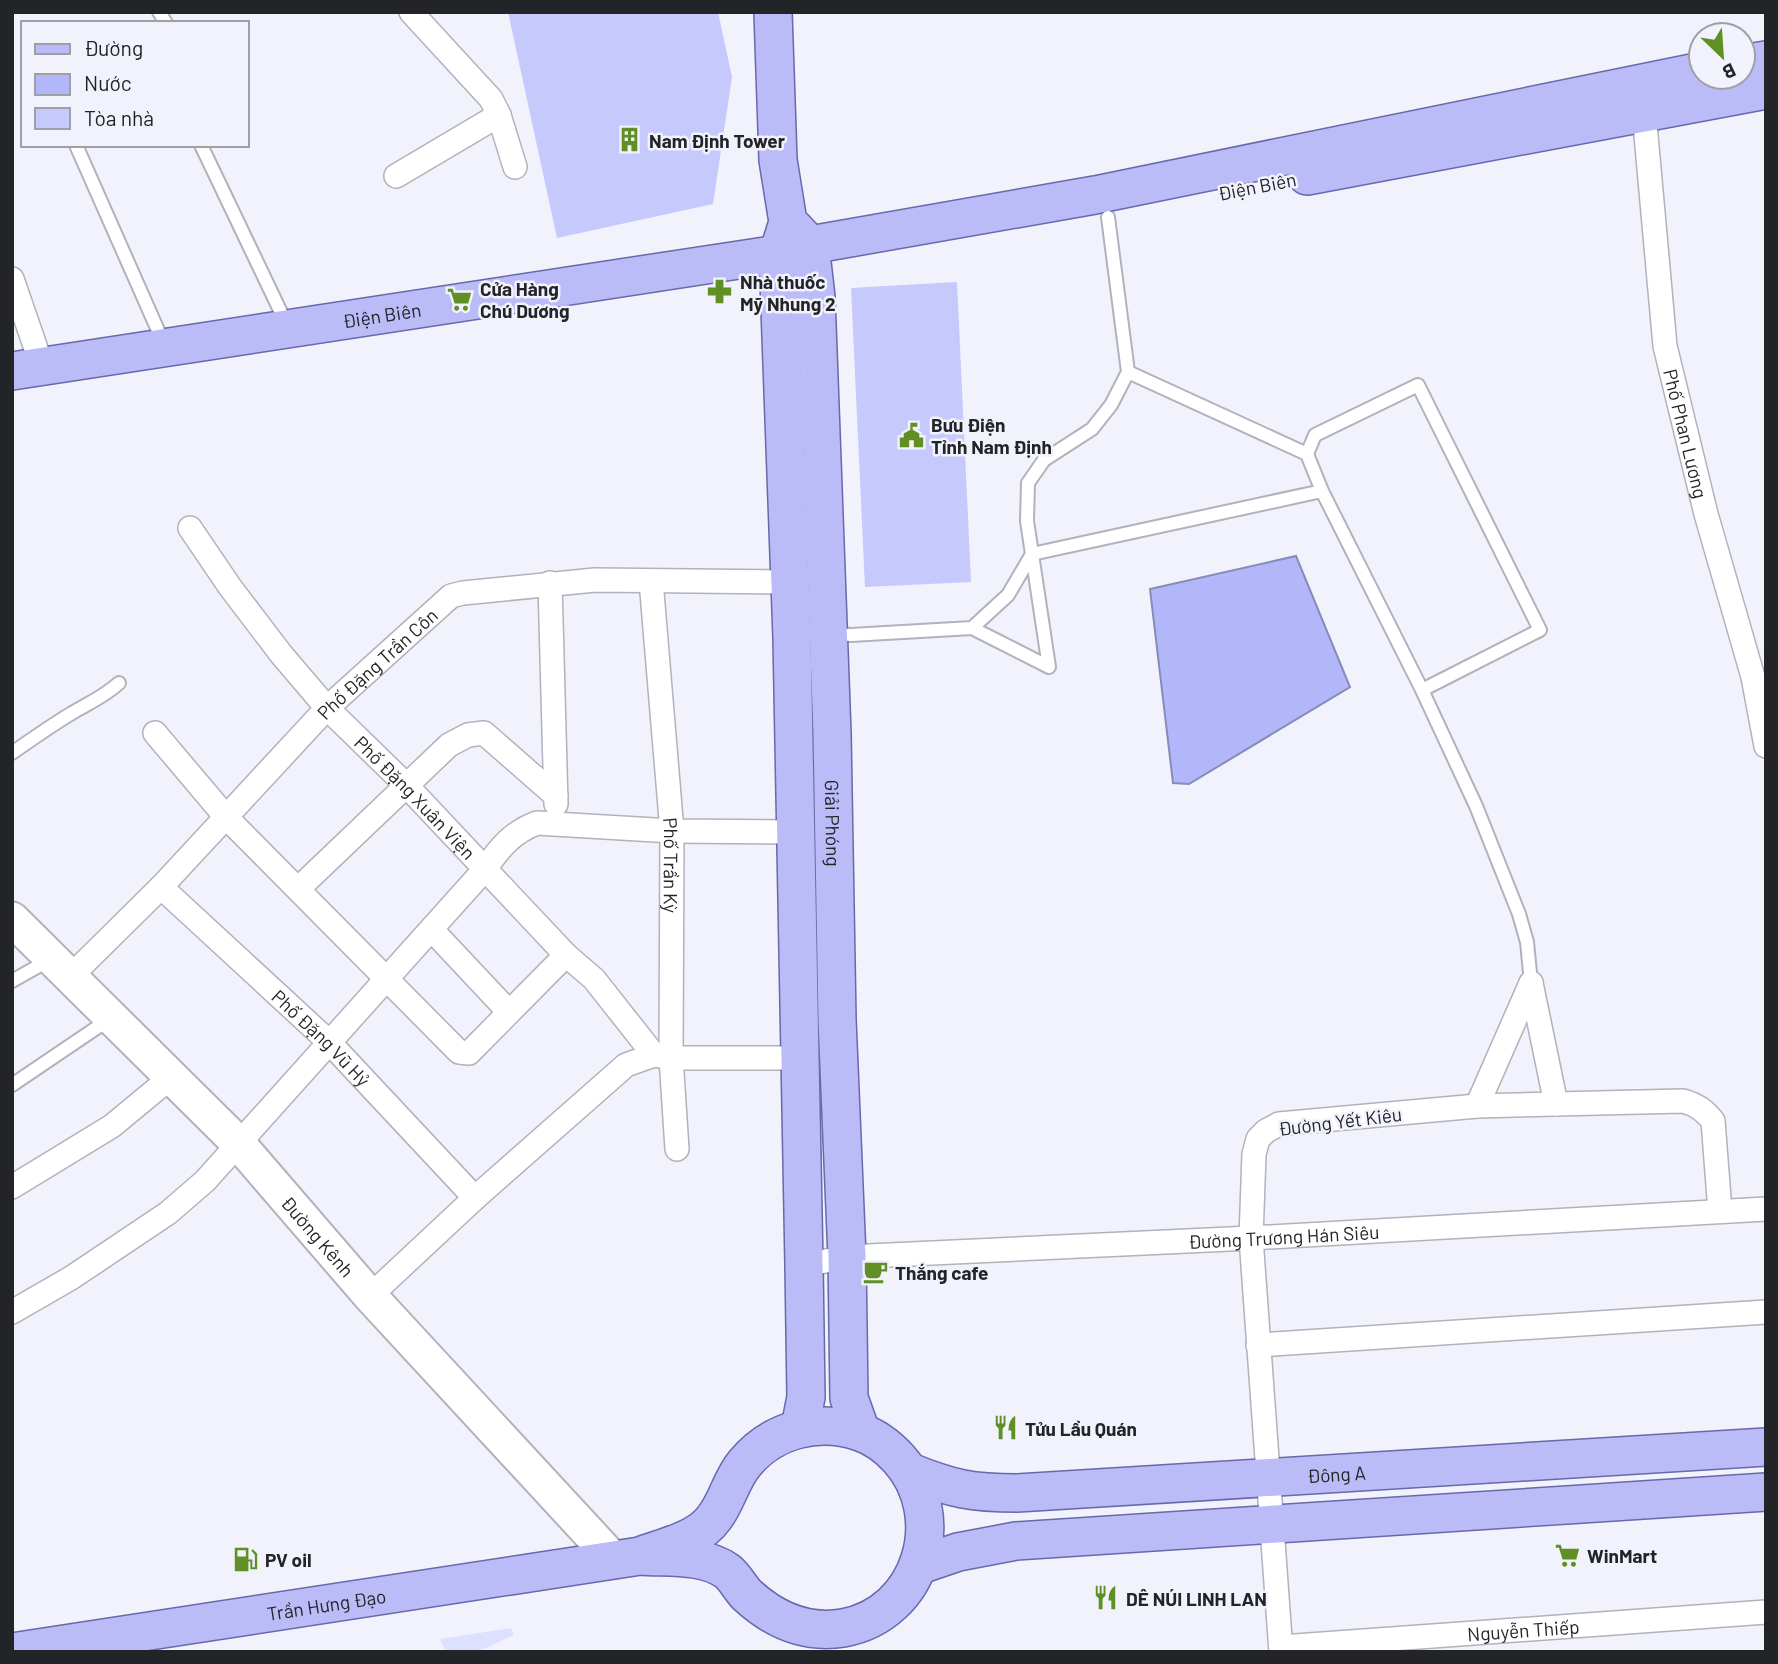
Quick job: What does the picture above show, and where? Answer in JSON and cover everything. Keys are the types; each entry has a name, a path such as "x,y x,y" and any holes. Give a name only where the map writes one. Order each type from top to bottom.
{"main road":[{"name":"Giải Phóng","path":"772,12 778,160 787,253 789,582 809,636 832,733 837,1019 849,1398 861,1432"},
{"name":"Điện Biên","path":"27,369 787,253 1095,195 1687,74"},
{"name":"Điện Biên","path":"787,253 1108,217 1171,202 1766,90"},
{"name":"Giải Phóng","path":"787,253 820,358 809,636 795,832 806,1397 800,1428"},
{"path":"826,1425 861,1432 889,1448 910,1472 923,1501 926,1533 920,1565 903,1593 877,1615 834,1640 774,1617 745,1594 728,1571 702,1560 627,1559 694,1535 714,1520 745,1463 769,1441 800,1428 826,1425"},
{"name":"Đông A","path":"910,1472 947,1487 979,1493 1017,1493 1766,1447"},
{"path":"728,1492 721,1525 727,1561 745,1594"},
{"path":"920,1565 958,1552 1016,1541 1766,1492"},
{"name":"Trần Hưng Đạo","path":"12,1651 627,1559"}],"street":[{"path":"411,12 491,99 499,115 515,166"},
{"name":"Phố Phan Lương","path":"1644,113 1665,346 1706,514 1754,677 1766,746"},
{"path":"396,176 499,115"},
{"path":"12,279 27,369"},
{"name":"Phố Đặng Xuân Viện","path":"190,528 230,587 281,654 327,708 406,785 566,955 594,979 663,1057"},
{"name":"Phố Đặng Trần Côn","path":"60,968 161,887 327,708 451,596 595,580 789,582"},
{"name":"Phố Trần Kỳ","path":"651,582 673,831 663,1057 677,1149"},
{"path":"550,583 557,824"},
{"path":"155,733 226,817 458,1052 469,1053 566,955"},
{"path":"298,889 449,745 468,735 484,733 556,796"},
{"path":"12,1312 71,1278 168,1213 205,1181 329,1042 388,981 518,830 537,823 673,831 795,832"},
{"name":"Phố Đặng Vũ Hỷ","path":"161,887 329,1042 475,1198"},
{"name":"Đường Kênh","path":"12,919 239,1144 370,1296 627,1559"},
{"path":"432,930 509,1013"},
{"path":"1531,983 1556,1104"},
{"path":"1477,1106 1531,983"},
{"path":"370,1296 475,1198 626,1065 663,1057 800,1058"},
{"path":"12,1187 112,1126 170,1078"},
{"name":"Đường Yết Kiêu","path":"1281,1650 1251,1238 1254,1154 1258,1139 1266,1131 1279,1124 1477,1106 1683,1101 1704,1110 1713,1121 1720,1211"},
{"name":"Đường Trương Hán Siêu","path":"804,1265 846,1257 1251,1238 1766,1209"},
{"path":"1258,1345 1766,1312"},
{"name":"Nguyễn Thiếp","path":"1281,1650 1766,1612"}],"lane":[{"path":"77,147 166,347"},
{"path":"202,147 288,328"},
{"path":"809,636 972,628 1049,667 1027,521 1028,483 1044,460 1092,429 1111,405 1128,372 1108,217"},
{"path":"1128,372 1307,454 1322,491 1422,690 1476,806 1519,914 1527,942 1531,983"},
{"path":"1307,454 1315,435 1418,385 1540,630 1422,690"},
{"path":"972,628 1008,595 1032,554 1322,491"},
{"path":"12,753 60,720 104,696 119,683"},
{"path":"12,981 60,968"},
{"path":"12,1085 111,1018"}],"shaded area":[{"path":"511,1628 514,1635 477,1652 446,1652 440,1639"}],"water":[{"path":"1296,556 1350,687 1189,784 1173,783 1150,589"}],"building":[{"name":"Nam Định Tower","path":"508,12 718,12 732,77 713,204 557,238"},
{"name":"Bưu Điện Tỉnh Nam Định","path":"957,282 971,582 865,587 851,288"}],"place":[{"name":"Nam Định Tower","path":"629,140"},
{"name":"Nhà thuốc Mỹ Nhung 2","path":"720,292"},
{"name":"Cửa Hàng Chú Dương","path":"460,299"},
{"name":"Bưu Điện Tỉnh Nam Định","path":"911,435"},
{"name":"Thắng cafe","path":"875,1272"},
{"name":"Tửu Lầu Quán","path":"1005,1428"},
{"name":"WinMart","path":"1567,1555"},
{"name":"PV oil","path":"245,1559"},
{"name":"DÊ NÚI LINH LAN","path":"1106,1598"}]}
